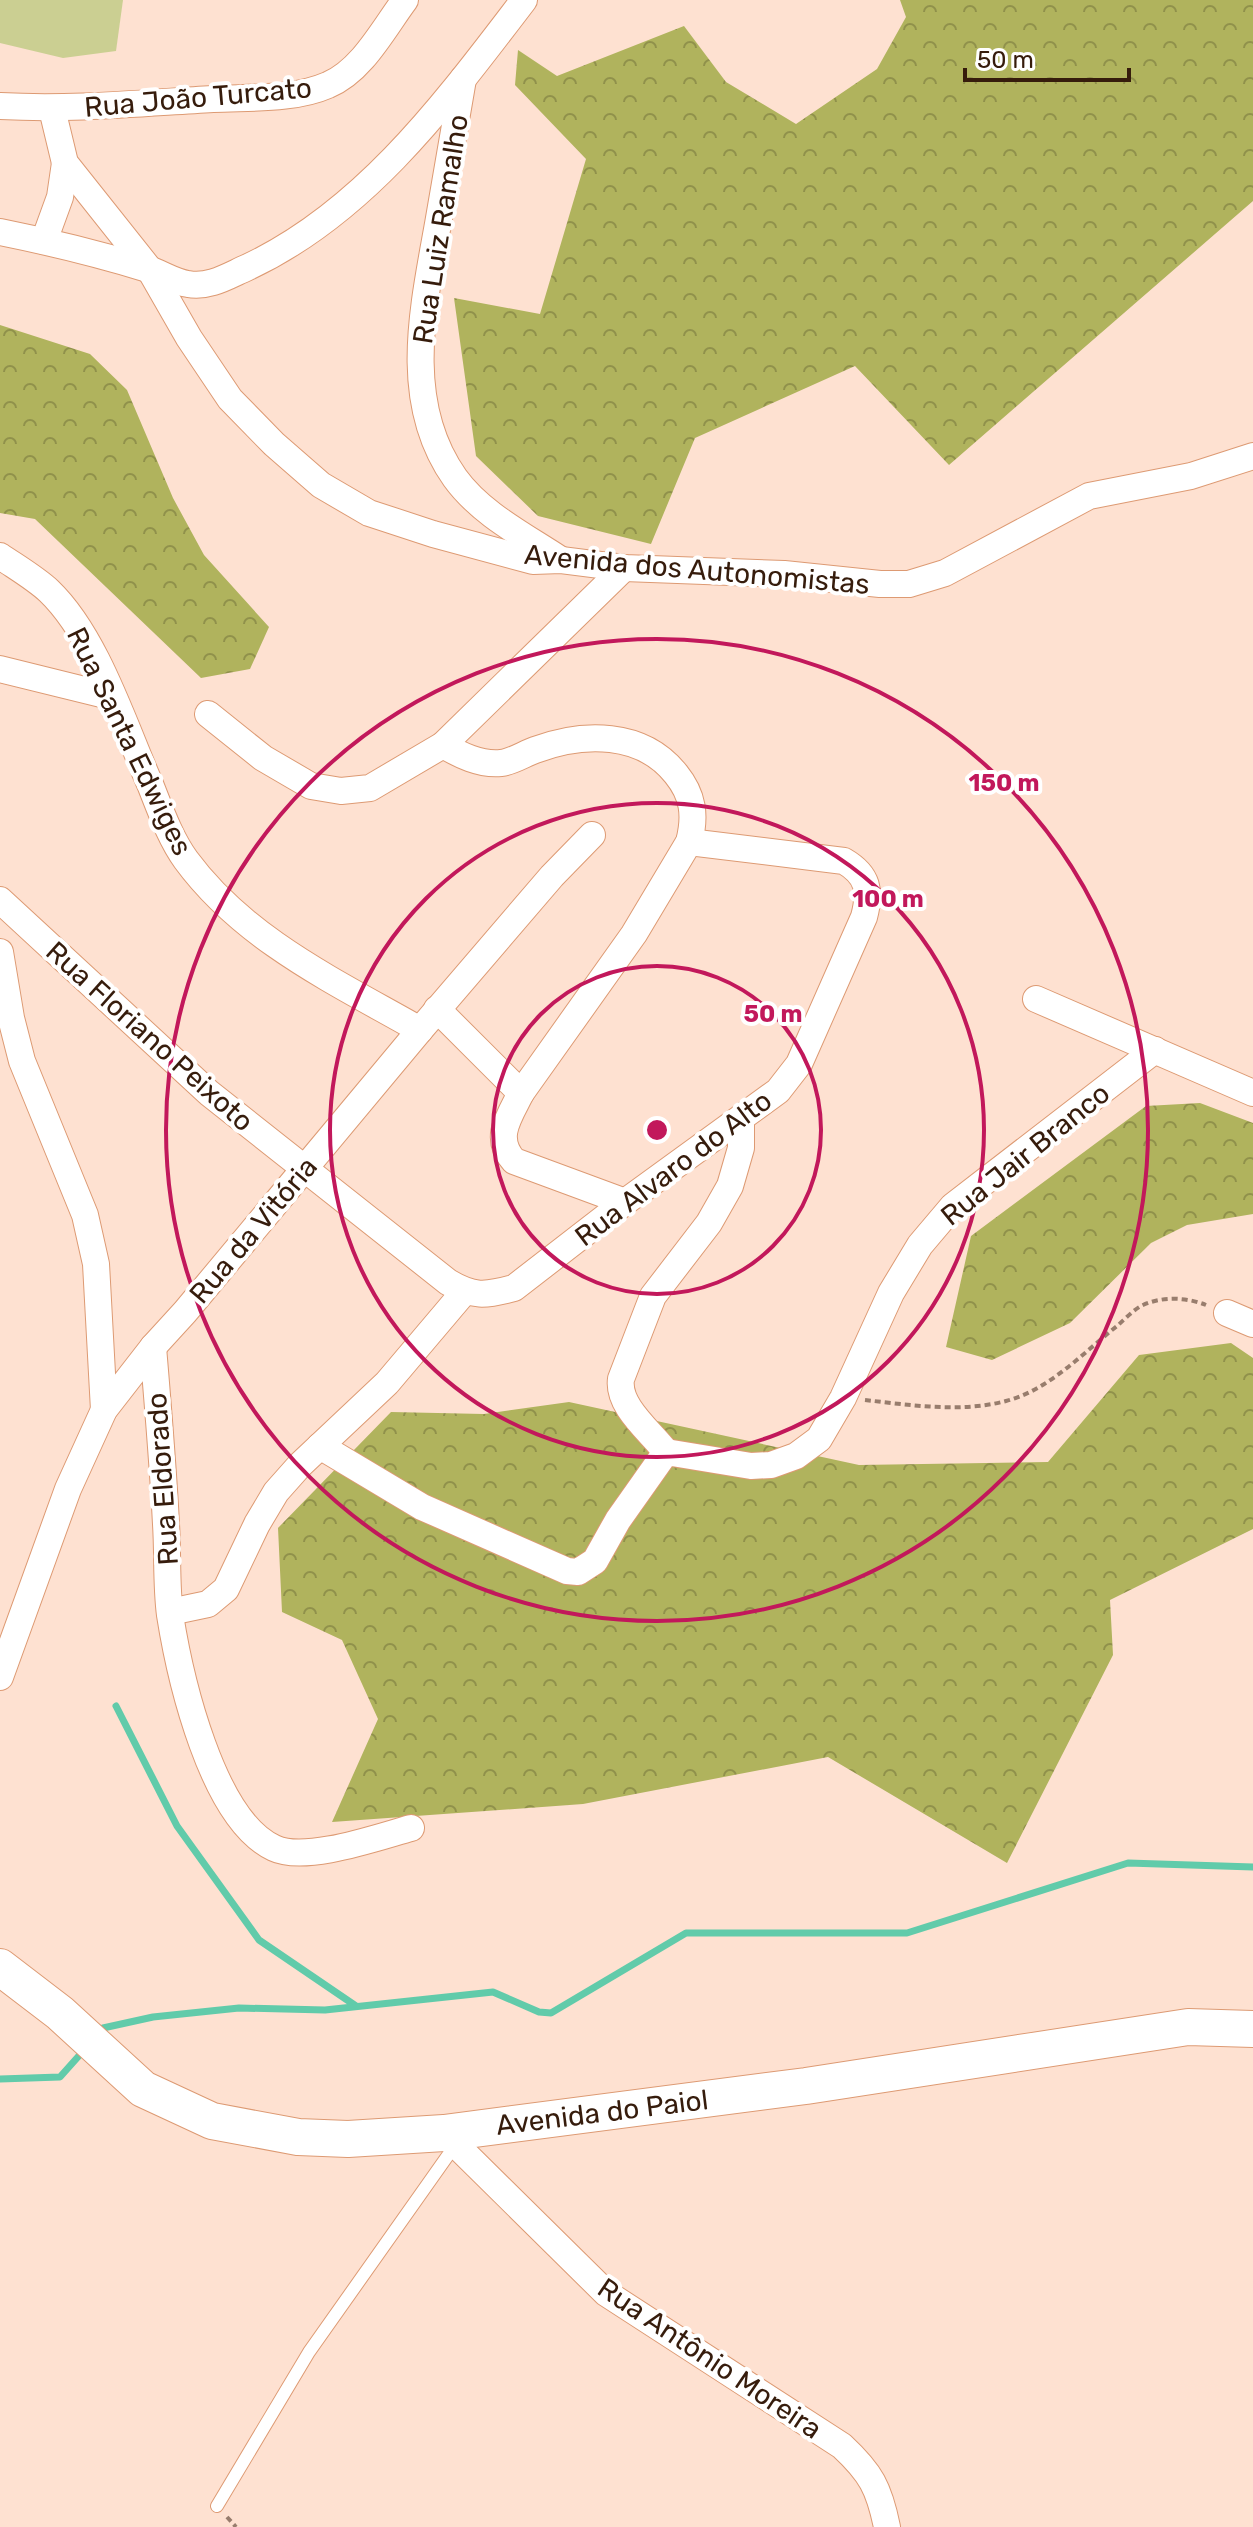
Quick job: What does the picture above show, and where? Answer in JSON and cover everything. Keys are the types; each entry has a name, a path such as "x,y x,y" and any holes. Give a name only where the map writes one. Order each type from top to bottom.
{"street":[{"name":"Rua João Turcato","path":"0,106 52,109 271,96 329,85 362,58 405,0"},
{"name":"Rua Luiz Ramalho","path":"150,270 188,284 209,284 279,251 338,212 382,170 463,79 524,0"},
{"name":"Rua Luiz Ramalho","path":"463,79 420,323 420,366 426,416 438,447 456,479 484,509 561,560"},
{"path":"44,241 60,197 65,163 52,109"},
{"name":"Avenida dos Autonomistas","path":"65,163 150,270 189,338 230,399 274,444 321,485 369,513 533,561 561,560 624,568 784,574 909,584 945,573 1089,496 1191,476 1253,456"},
{"path":"0,232 150,270"},
{"name":"Rua Santa Edwiges","path":"0,556 49,592 95,657 177,845 211,891 252,930 420,1030"},
{"path":"208,714 263,758 311,786 341,791 370,788 443,745 624,568"},
{"path":"0,669 113,697"},
{"path":"443,745 479,761 502,763 538,749 591,738 625,740 651,749 672,768 687,788 694,810 689,842 634,934 521,1093 503,1127 503,1142 514,1161 625,1202"},
{"name":"Rua da Vitória","path":"0,1677 68,1489 104,1410 153,1347 437,1009 552,876 592,835"},
{"name":"Rua Alvaro do Alto","path":"464,1292 492,1294 514,1288 625,1202 778,1091 799,1064 864,917 868,902 867,881 858,868 844,861 689,842"},
{"name":"Rua Floriano Peixoto","path":"0,900 209,1093 303,1169"},
{"path":"0,952 22,1061 85,1215 94,1252 104,1410"},
{"path":"1036,999 1253,1093"},
{"path":"437,1009 521,1093"},
{"name":"Rua Jair Branco","path":"666,1452 751,1466 771,1465 796,1456 819,1439 843,1398 891,1293 920,1245 953,1206 1155,1050"},
{"path":"320,1446 422,1507 567,1571 578,1572 595,1561 618,1520 666,1452 627,1405 619,1390 658,1288 709,1223 730,1186 741,1148 741,1119"},
{"path":"170,1612 208,1604 226,1589 276,1492 387,1383 464,1292 303,1169"},
{"path":"1227,1313 1253,1324"},
{"name":"Rua Eldorado","path":"153,1347 170,1612 191,1712 228,1800 249,1830 276,1849 304,1852 345,1847 411,1828"},
{"name":"Avenida do Paiol","path":"0,1967 60,2013 143,2089 212,2121 298,2137 450,2139 1188,2027 1253,2029"},
{"name":"Rua Antônio Moreira","path":"450,2139 606,2293 842,2446 865,2468 872,2480 879,2493 887,2527"}],"lane":[{"path":"217,2506 309,2352 450,2139"}],"path":[{"path":"843,1398 916,1406 976,1406 1007,1401 1043,1386 1140,1307 1161,1300 1190,1299 1227,1313"}],"green space":[{"path":"0,0 123,0 116,51 63,58 0,43"},
{"path":"900,0 1253,0 1253,201 949,465 855,366 695,438 651,544 538,516 476,456 454,298 540,314 586,159 515,85 518,50 557,76 684,26 726,82 796,124 877,69 906,17"},
{"path":"0,325 90,354 127,390 173,498 204,555 269,627 250,669 201,678 35,519 0,513"},
{"path":"1200,1103 1253,1123 1253,1214 1187,1225 1151,1243 1070,1323 992,1360 946,1347 971,1236 1146,1106"},
{"path":"1231,1343 1253,1358 1253,1529 1110,1600 1113,1655 1007,1863 828,1757 583,1804 332,1822 378,1719 342,1640 282,1612 278,1528 391,1412 484,1414 569,1402 859,1465 1048,1462 1139,1355"}],"waterway":[{"path":"116,1706 177,1826 259,1940 356,2006"},
{"path":"99,2034 103,2028 153,2017 239,2008 325,2010 493,1992 539,2012 551,2013 686,1933 907,1933 1128,1863 1253,1867"},
{"path":"0,2079 60,2077 85,2049"}]}
